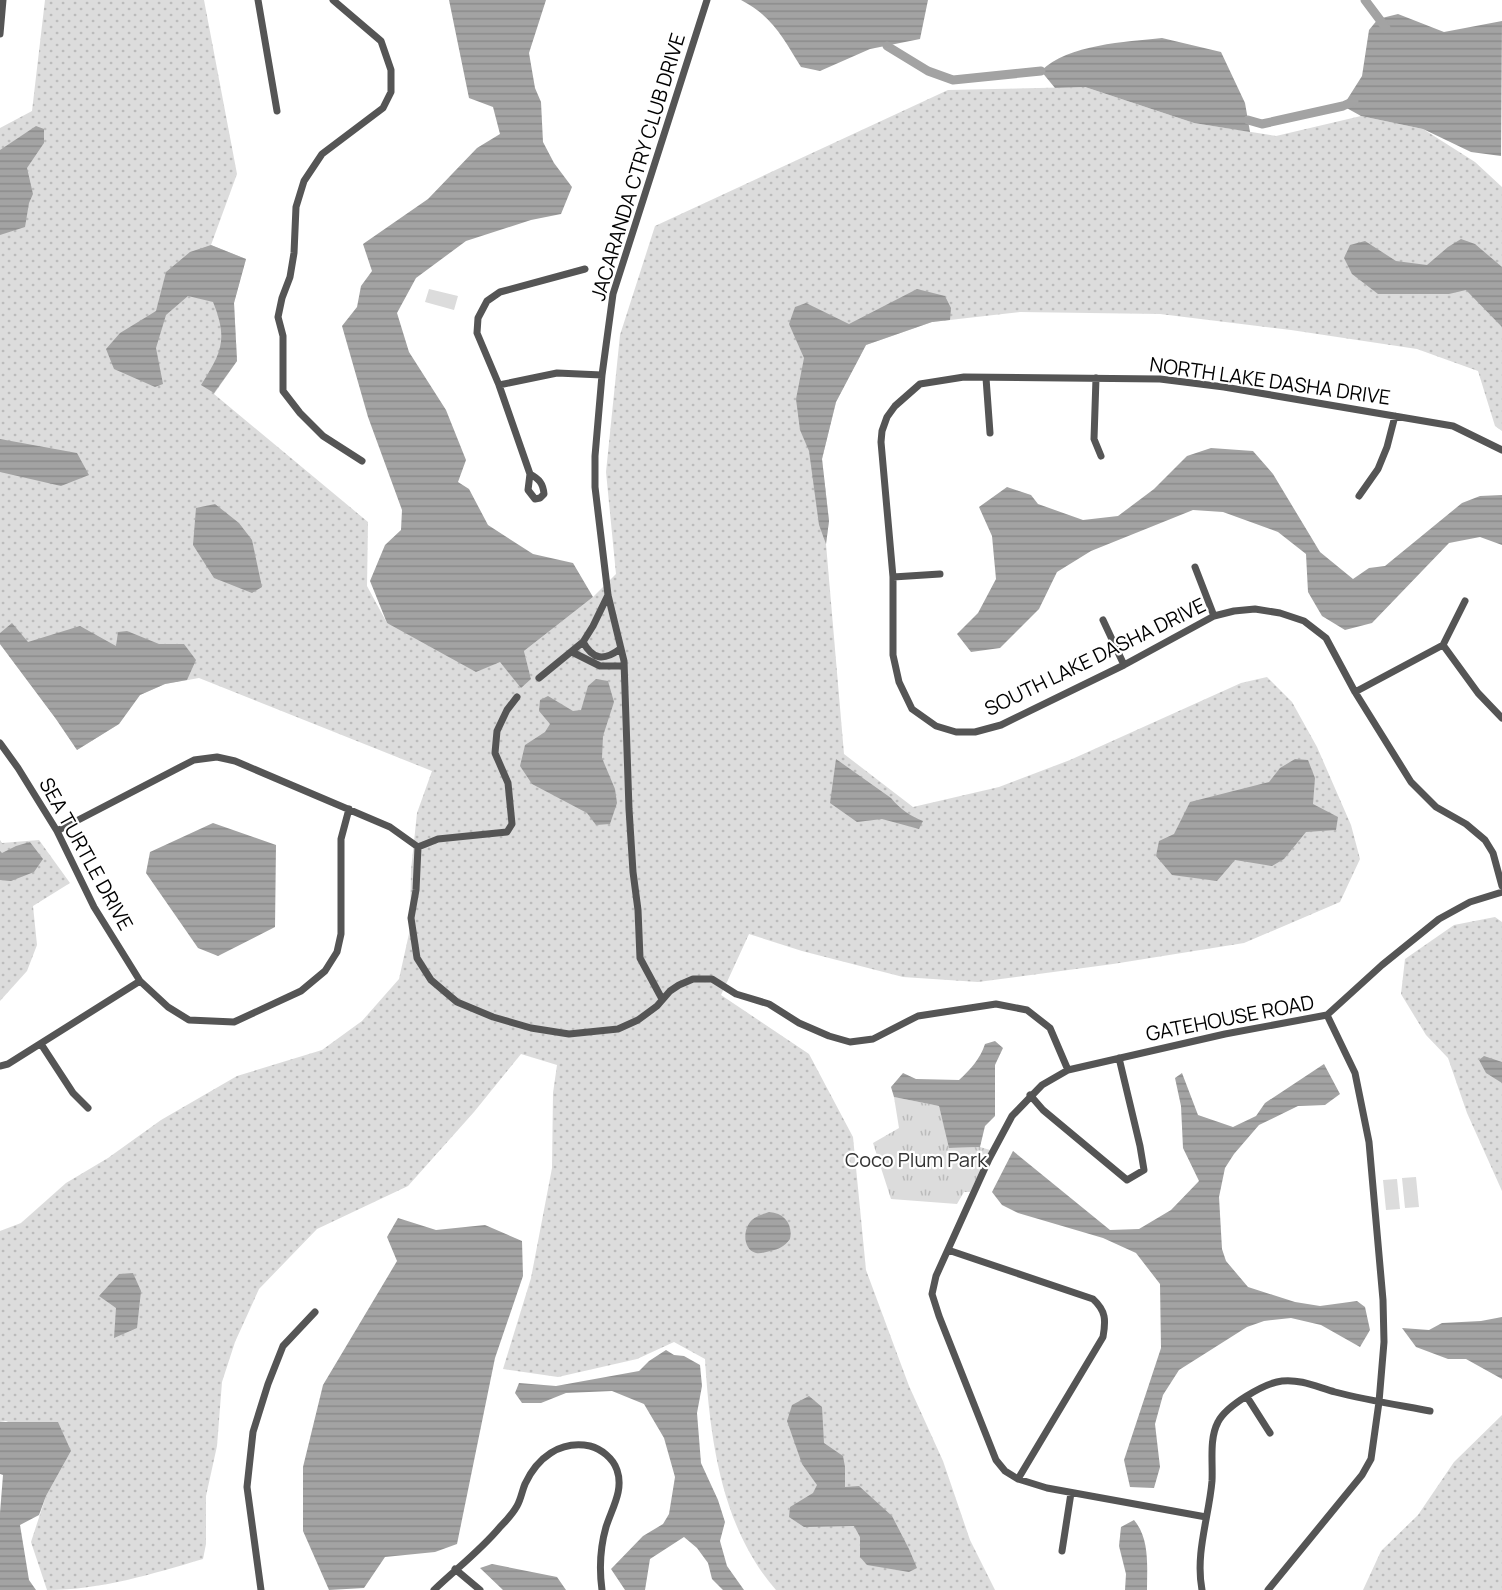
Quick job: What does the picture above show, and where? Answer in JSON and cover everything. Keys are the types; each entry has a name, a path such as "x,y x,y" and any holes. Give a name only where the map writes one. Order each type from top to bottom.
{"street":[{"path":"0,34 3,0"},
{"path":"258,0 277,111"},
{"path":"333,0 381,41 391,70 391,92 382,108 322,154 304,181 296,207 294,253 290,277 278,316 283,336 283,391 300,413 323,436 362,461"},
{"name":"JACARANDA CTRY CLUB DRIVE","path":"624,666 608,595 595,487 595,456 602,375 613,294 707,0"},
{"path":"530,474 499,385 477,333 478,318 487,301 500,292 585,269"},
{"path":"499,385 557,373 602,375"},
{"name":"NORTH LAKE DASHA DRIVE","path":"893,577 881,442 882,431 887,417 901,400 920,384 964,377 1160,379 1224,387 1453,426 1502,450"},
{"path":"986,378 990,433"},
{"path":"1096,378 1094,439 1101,456"},
{"path":"1359,496 1378,469 1387,447 1395,416"},
{"path":"1195,567 1214,616"},
{"path":"893,577 940,574"},
{"name":"SOUTH LAKE DASHA DRIVE","path":"893,577 893,655 899,682 912,709 936,726 956,732 975,732 1001,725 1214,616 1255,609 1280,613 1305,621 1326,638 1355,692 1411,782 1436,807 1466,824 1485,840 1493,853 1502,886"},
{"path":"539,678 583,642 608,595"},
{"path":"1355,692 1443,645 1465,601"},
{"path":"1103,620 1124,664"},
{"path":"583,642 588,651 602,657 612,655 620,649"},
{"path":"1443,645 1479,693 1502,717"},
{"path":"572,652 600,666 624,666 629,809 640,958 662,999"},
{"path":"418,847 438,839 507,832 512,824 508,783 495,753 497,731 507,710 517,697"},
{"name":"SEA TURTLE DRIVE","path":"0,743 57,831 94,907 141,981 168,1007 189,1020 234,1022 301,991 325,971 337,952 341,934 341,839 349,809"},
{"path":"57,831 194,760 217,757 235,761 390,827 418,847"},
{"path":"418,847 416,890 411,918 417,958 432,980 457,1002 493,1017 531,1028 569,1034 618,1029 638,1020 657,1006 670,991 693,979 712,979 736,994 769,1004 799,1023 829,1036 850,1041 873,1039 918,1016 996,1004 1027,1010 1050,1028 1068,1070"},
{"name":"GATEHOUSE ROAD","path":"1018,1479 1005,1471 996,1460 933,1294 936,1276 988,1159 1012,1116 1042,1085 1068,1070 1225,1034 1327,1015 1382,965 1439,919 1470,902 1502,892"},
{"path":"0,1066 8,1064 141,981"},
{"path":"1268,1590 1362,1475 1371,1460 1379,1402 1384,1341 1383,1300 1369,1142 1355,1073 1327,1015"},
{"path":"41,1044 73,1093 88,1108"},
{"path":"1030,1095 1043,1110 1127,1180 1144,1170 1119,1058"},
{"path":"948,1250 1093,1299 1102,1308 1106,1320 1103,1337 1018,1479 1071,1493 1206,1517"},
{"path":"261,1590 247,1487 253,1432 283,1346 315,1312"},
{"path":"1202,1590 1200,1557 1212,1482 1213,1438 1217,1423 1227,1410 1267,1384 1299,1381 1379,1402 1430,1411"},
{"path":"1247,1397 1270,1433"},
{"path":"434,1590 488,1541 501,1526 517,1506 537,1464 553,1450 572,1445 598,1449 610,1458 617,1469 619,1486 616,1503 606,1526 599,1568 602,1590"},
{"path":"1062,1551 1071,1493"},
{"path":"455,1569 480,1590"}],"green space":[{"path":"45,0 204,0 237,174 211,245 246,259 234,303 237,361 214,394 368,522 367,586 387,623 500,662 531,679 524,651 593,597 616,574 606,472 620,335 655,226 948,90 1085,87 1194,123 1276,136 1361,116 1423,129 1475,162 1502,187 1502,431 1495,426 1478,371 1417,349 1291,330 1160,314 1020,312 932,322 866,345 836,402 822,459 829,521 826,544 844,754 913,807 999,787 1070,760 1241,683 1267,677 1292,702 1317,747 1351,825 1360,859 1340,902 1244,943 978,982 903,977 802,951 749,934 721,995 809,1054 853,1137 866,1270 909,1386 943,1461 970,1540 995,1590 776,1590 757,1565 742,1539 722,1481 710,1420 705,1359 674,1342 637,1359 558,1377 503,1369 531,1278 552,1168 553,1093 557,1065 521,1054 474,1112 408,1186 317,1229 259,1289 235,1342 222,1382 217,1446 206,1496 206,1544 203,1559 107,1584 47,1590 31,1542 46,1496 71,1451 6,1421 0,1422 0,1231 21,1223 66,1183 108,1158 161,1120 237,1076 322,1050 362,1021 399,979 410,929 411,870 417,813 432,771 199,678 165,684 140,695 119,724 77,750 0,644 0,128 32,111"},
{"path":"429,289 458,296 454,310 425,302"},
{"path":"0,840 2,843 39,840 70,883 33,906 37,945 27,971 0,1001"},
{"path":"1495,917 1502,922 1502,1191 1467,1113 1448,1058 1426,1035 1401,994 1405,959 1454,925"},
{"name":"Coco Plum Park","path":"894,1097 939,1106 950,1148 980,1147 990,1150 970,1192 964,1192 957,1204 891,1199 873,1143 899,1128"},
{"path":"1416,1177 1419,1207 1405,1208 1402,1178"},
{"path":"1397,1179 1400,1209 1386,1210 1383,1180"},
{"path":"1502,1415 1502,1590 1363,1590 1381,1551 1418,1515 1454,1462"}],"shaded area":[{"path":"449,0 546,0 529,53 535,88 541,102 543,142 554,163 572,187 561,214 531,220 466,241 416,278 397,313 409,352 446,410 466,460 458,482 469,489 488,525 533,554 573,563 593,597 524,651 531,679 521,688 500,662 476,672 387,623 370,581 385,545 401,530 402,510 368,417 342,326 357,307 361,286 372,271 363,244 428,199 477,148 500,134 493,107 469,98"},
{"path":"741,0 928,0 920,39 870,49 820,71 801,67 769,21 752,6"},
{"path":"1398,14 1444,32 1502,21 1501,156 1471,152 1423,129 1361,116 1343,106 1362,76 1369,30 1378,19"},
{"path":"1162,38 1221,52 1245,103 1250,132 1194,123 1085,87 1055,88 1041,71 1052,62 1082,50 1115,43"},
{"path":"36,126 44,129 44,143 27,168 33,194 25,227 0,235 0,150"},
{"path":"1461,239 1475,244 1502,267 1502,327 1466,290 1449,294 1378,294 1352,274 1344,258 1350,245 1365,241 1396,261 1427,265"},
{"path":"211,245 246,259 234,303 237,361 214,393 201,385 218,354 221,336 218,315 213,302 188,296 166,315 156,348 163,384 155,387 114,369 106,349 120,333 156,311 166,272 190,252"},
{"path":"917,289 945,296 951,308 950,320 932,322 866,345 836,402 822,459 829,521 826,544 819,525 809,451 800,430 796,399 804,358 789,324 795,307 806,303 849,324"},
{"path":"0,439 77,453 89,475 61,486 0,472"},
{"path":"1211,448 1253,451 1273,474 1320,552 1353,579 1369,568 1385,566 1462,503 1480,496 1502,495 1502,545 1480,537 1449,543 1372,623 1345,630 1322,616 1308,592 1306,554 1278,532 1223,512 1193,510 1091,551 1057,572 1039,609 1000,648 971,652 957,634 978,613 996,579 992,536 979,507 1007,487 1031,495 1038,504 1083,520 1118,516 1154,489 1187,456"},
{"path":"215,504 239,523 252,540 262,587 252,593 214,578 193,545 196,508"},
{"path":"12,623 28,642 80,626 116,646 118,632 127,631 159,644 184,644 196,660 187,680 165,684 140,695 119,724 77,750 0,644 0,633"},
{"path":"596,679 608,681 614,702 603,736 602,758 615,789 617,803 610,824 596,825 587,813 532,784 520,766 525,745 545,732 550,724 539,711 540,700 548,696 573,711 581,710 588,686"},
{"path":"836,759 891,798 906,812 923,821 919,829 882,819 857,822 830,803"},
{"path":"1295,759 1308,760 1315,778 1313,804 1338,817 1336,830 1306,832 1284,859 1272,866 1235,860 1217,881 1172,875 1156,856 1159,841 1174,834 1190,802 1269,782 1280,768"},
{"path":"213,823 276,845 275,927 218,956 198,948 146,873 150,852"},
{"path":"30,842 43,859 34,872 11,881 0,880 0,851 2,853"},
{"path":"995,1041 1003,1048 995,1065 995,1116 985,1126 980,1147 949,1148 939,1106 894,1097 891,1087 903,1073 916,1079 959,1080 975,1064 985,1044"},
{"path":"1484,1056 1502,1062 1502,1083 1486,1073 1479,1060"},
{"path":"1324,1064 1340,1094 1325,1105 1298,1106 1259,1125 1225,1168 1219,1197 1222,1249 1226,1261 1248,1287 1295,1302 1320,1306 1357,1301 1365,1307 1370,1330 1360,1347 1321,1325 1291,1318 1264,1321 1247,1327 1179,1370 1163,1395 1155,1424 1160,1467 1154,1488 1130,1487 1124,1460 1161,1348 1160,1284 1136,1253 1103,1238 1018,1213 1002,1205 992,1192 1013,1151 1110,1230 1139,1229 1171,1210 1199,1181 1183,1148 1181,1106 1175,1078 1182,1073 1198,1115 1233,1127 1256,1116 1265,1103"},
{"path":"769,1212 787,1221 791,1234 790,1239 779,1248 756,1253 751,1251 746,1243 747,1228 754,1219"},
{"path":"398,1218 436,1230 485,1225 522,1241 523,1276 495,1358 457,1544 435,1552 385,1557 364,1588 329,1590 303,1531 303,1467 323,1385 397,1261 387,1237"},
{"path":"133,1273 141,1291 137,1328 114,1338 116,1308 99,1296 119,1274"},
{"path":"1502,1317 1502,1379 1466,1359 1448,1359 1416,1347 1402,1328 1429,1330 1442,1323 1481,1321"},
{"path":"666,1350 700,1365 702,1386 697,1413 701,1463 718,1500 725,1522 720,1541 727,1566 744,1590 723,1590 712,1579 708,1563 697,1548 684,1537 650,1559 645,1590 625,1590 611,1569 643,1536 663,1524 669,1514 675,1477 664,1438 644,1404 612,1391 566,1393 541,1403 522,1403 515,1393 519,1383 556,1386 639,1371"},
{"path":"809,1396 822,1407 824,1443 843,1456 845,1487 859,1486 892,1516 917,1568 909,1572 867,1565 860,1557 860,1537 854,1526 804,1527 789,1517 790,1507 813,1493 817,1485 802,1464 787,1421 792,1405"},
{"path":"0,1422 58,1422 71,1451 46,1496 39,1515 20,1525 29,1580 36,1590 0,1590 0,1513 3,1475 0,1474"},
{"path":"1134,1520 1145,1544 1147,1590 1125,1590 1126,1574 1119,1546 1121,1527"},
{"path":"492,1564 557,1577 566,1590 503,1590 480,1568"}],"waterway":[{"path":"1365,0 1386,28"},
{"path":"887,46 928,71 953,80 1041,71"},
{"path":"1248,120 1262,124 1343,106 1354,101"}]}
